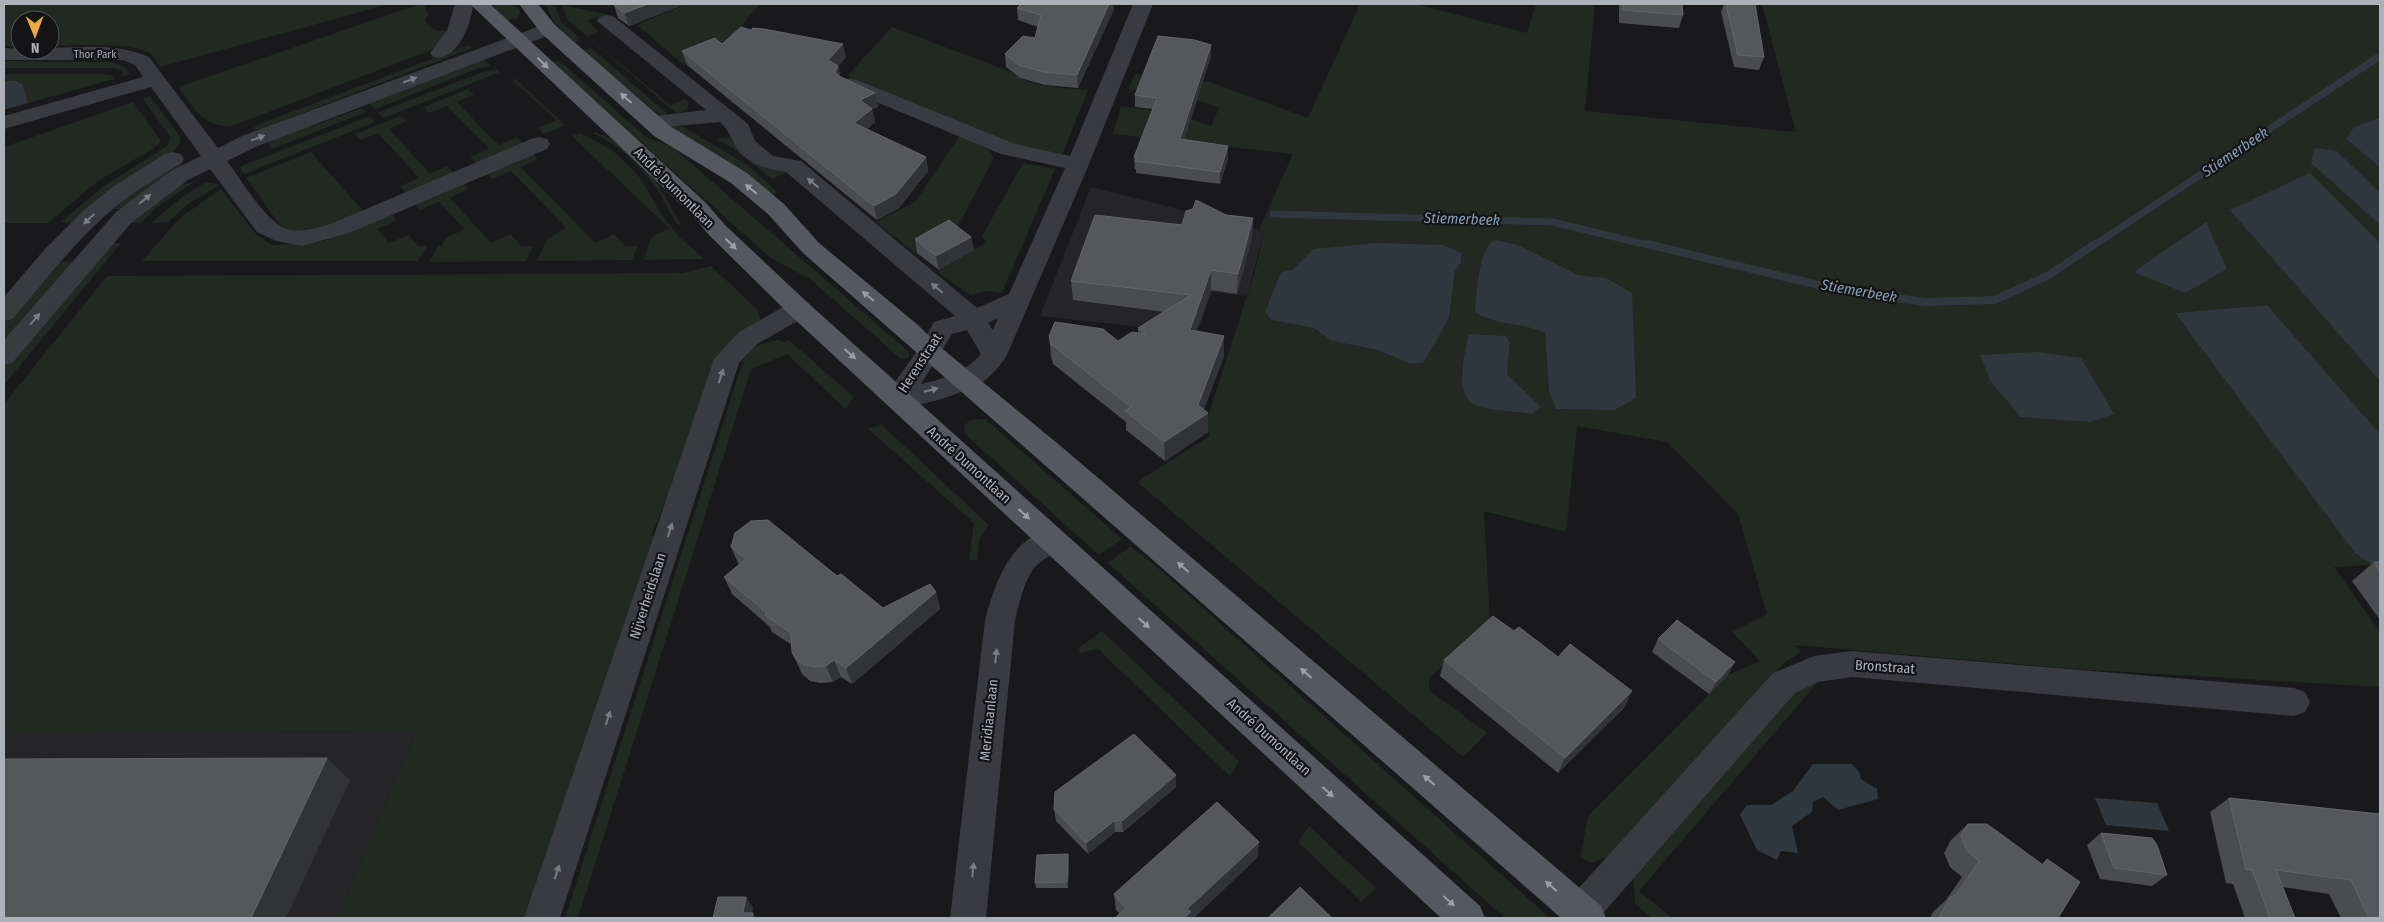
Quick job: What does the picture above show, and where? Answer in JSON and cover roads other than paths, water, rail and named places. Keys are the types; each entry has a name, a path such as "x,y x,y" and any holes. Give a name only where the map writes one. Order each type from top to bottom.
{"main road":[{"name":"André Dumontlaan","path":"479,4 698,208 717,230 799,309 858,360 897,399 1467,918"},
{"path":"538,16 662,131 739,178 776,209 811,248 909,330 930,352 964,382 1090,487 1584,915"}],"street":[{"path":"440,53 458,27 464,4"},
{"name":"Herenstraat","path":"897,399 964,382 988,365 1020,299 1078,164 1143,4"},
{"path":"4,356 124,217 208,152 250,141 512,34 538,16"},
{"path":"606,21 725,115 740,129 745,144 766,162 793,166 974,319 994,355"},
{"path":"4,313 74,234 107,202 134,182 440,53 512,34"},
{"name":"Thor Park","path":"4,54 128,55 142,61 157,79 208,152 266,227 279,236 298,238 317,236 341,228 538,144"},
{"path":"4,123 157,79"},
{"path":"850,84 1009,149 1078,164"},
{"path":"654,122 725,115"},
{"name":"Herenstraat","path":"897,399 930,352 943,328 974,319 1020,299"},
{"name":"Nijverheidslaan","path":"542,918 727,359 748,338 799,309"},
{"name":"Meridiaanlaan","path":"968,918 1000,620 1008,591 1025,558 1052,539"},
{"name":"Bronstraat","path":"1584,915 1784,683 1814,669 1852,664 2294,702"}],"waterway":[{"name":"Stiemerbeek","path":"2093,246 2380,56"},
{"name":"Stiemerbeek","path":"1273,214 1553,222 1652,246"},
{"name":"Stiemerbeek","path":"1647,244 1848,292 1926,302 1995,300 2049,275 2095,244"}]}
